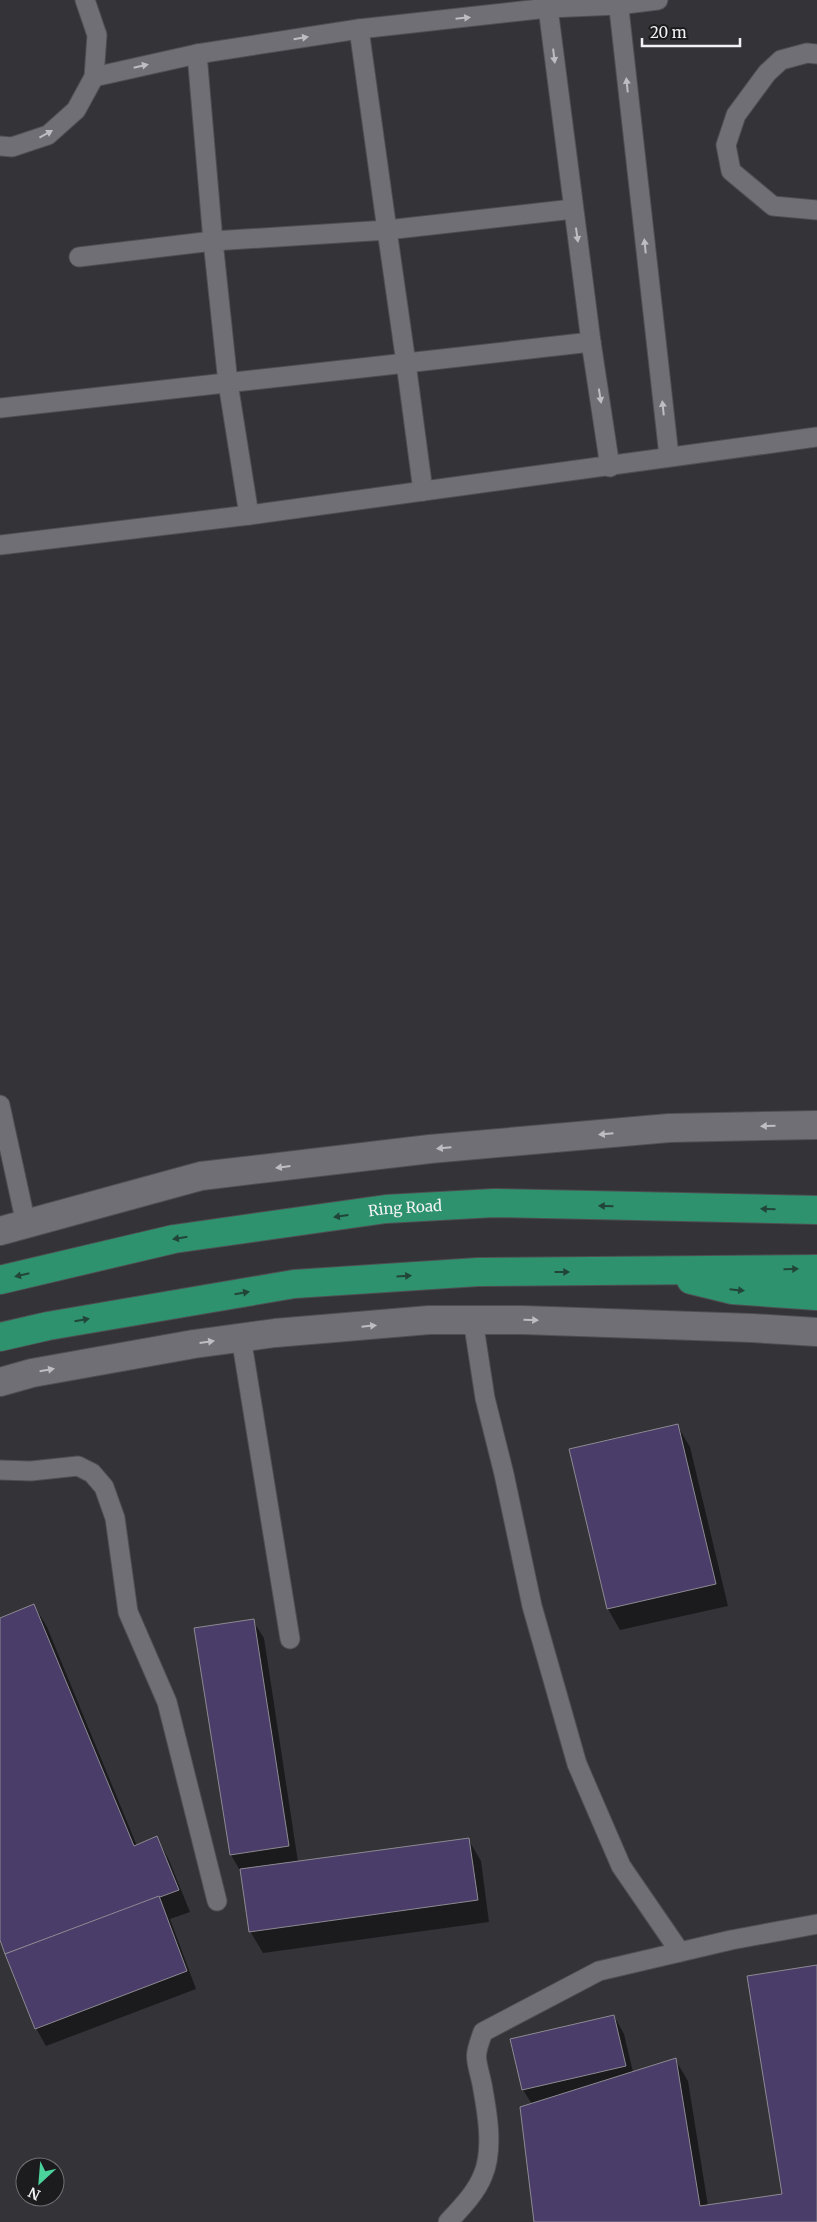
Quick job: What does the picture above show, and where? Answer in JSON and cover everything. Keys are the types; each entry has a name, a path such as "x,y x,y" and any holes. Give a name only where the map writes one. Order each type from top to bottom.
{"highway":[{"name":"Ring Road","path":"0,1280 174,1238 386,1210 494,1203 817,1210"},
{"path":"0,1337 48,1326 294,1284 478,1272 817,1269"},
{"path":"655,1271 732,1290 817,1296"}],"street":[{"path":"13,1228 201,1176 430,1149 669,1128 817,1125"},
{"path":"0,1382 42,1371 241,1337 429,1320 742,1328 817,1332"}],"lane":[{"path":"0,146 12,147 48,135 76,110 94,76 97,35 85,0"},
{"path":"94,76 197,54 359,29 547,4 658,0"},
{"path":"618,2 669,456"},
{"path":"547,4 573,209 610,467"},
{"path":"359,29 423,491"},
{"path":"817,54 807,53 781,60 767,73 736,114 726,145 732,171 773,206 817,210"},
{"path":"197,54 213,241 228,383 249,515"},
{"path":"79,257 213,241 387,230 573,209"},
{"path":"0,408 592,342"},
{"path":"0,545 249,515 610,467 669,456 817,437"},
{"path":"0,1105 13,1228"},
{"path":"473,1320 485,1398 504,1474 532,1606 577,1764 621,1866 680,1952"},
{"path":"241,1337 290,1639"},
{"path":"0,1470 31,1471 78,1466 92,1472 104,1487 115,1518 128,1612 167,1702 217,1901"},
{"path":"448,2222 464,2204 483,2175 490,2140 483,2093 475,2059 483,2032 599,1971 680,1952 817,1924"}],"building":[{"path":"678,1424 716,1584 607,1609 569,1449"},
{"path":"34,1604 134,1846 157,1836 179,1890 5,1954 0,1940 0,1618"},
{"path":"254,1619 289,1846 230,1855 194,1628"},
{"path":"469,1838 478,1900 249,1932 240,1869"},
{"path":"159,1896 187,1971 35,2029 5,1954"},
{"path":"817,1965 817,2222 534,2222 520,2107 676,2058 700,2206 782,2194 747,1976"},
{"path":"614,2015 626,2066 522,2090 510,2039"}]}
